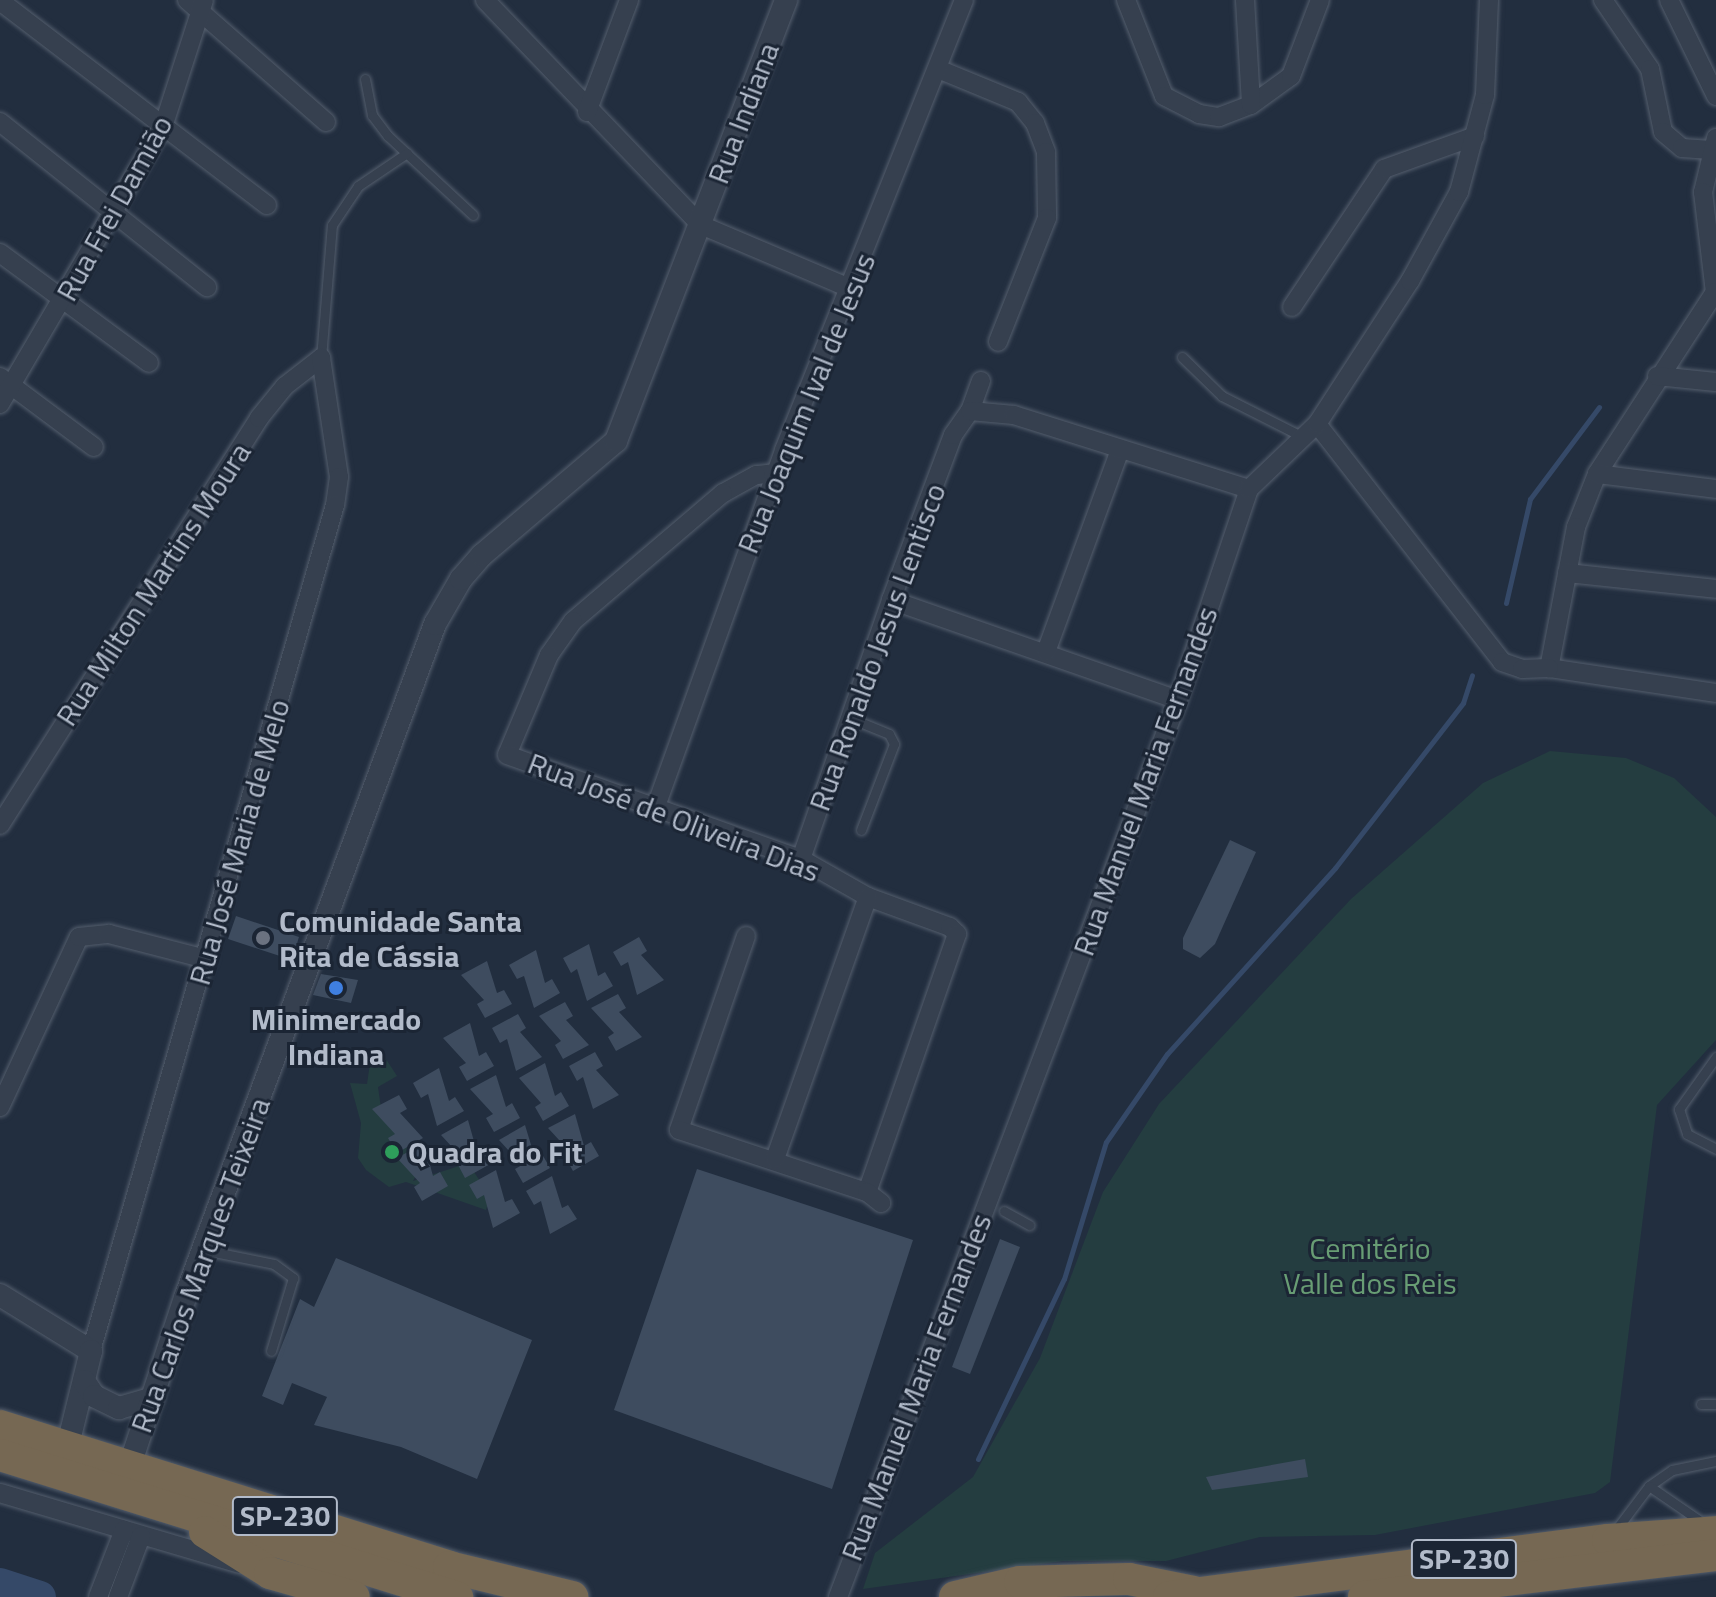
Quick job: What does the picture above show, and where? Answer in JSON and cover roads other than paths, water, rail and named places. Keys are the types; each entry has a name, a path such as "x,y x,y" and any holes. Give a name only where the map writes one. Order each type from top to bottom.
{"highway":[{"name":"SP-230","path":"0,1426 449,1567 572,1597"},
{"name":"SP-230","path":"0,1455 457,1597"},
{"path":"172,1510 270,1573 354,1597"},
{"name":"SP-230","path":"1193,1593 1608,1540 1716,1532"},
{"name":"SP-230","path":"1364,1597 1716,1555"},
{"path":"955,1597 1020,1582 1129,1579 1193,1593"}],"street":[{"path":"485,0 587,112 701,225 852,289"},
{"path":"587,112 629,0"},
{"name":"Rua Indiana","path":"701,225 786,0"},
{"name":"Rua Joaquim Ival de Jesus","path":"655,809 776,473 852,289 964,0"},
{"path":"1126,0 1164,96 1199,114 1219,117 1251,105 1291,76 1320,0"},
{"path":"1245,0 1251,105"},
{"name":"Rua Manuel Maria Fernandes","path":"838,1597 965,1238 1178,700 1249,489 1311,431 1438,234 1459,192 1485,95 1489,0"},
{"path":"1549,668 1576,527 1597,474 1657,376 1715,292 1710,192 1713,144 1682,148 1663,132 1650,69 1603,0"},
{"path":"1669,0 1716,96"},
{"path":"0,1 267,205"},
{"path":"198,3 326,122"},
{"name":"Rua Frei Damião","path":"0,404 6,381 65,297 117,211 164,124 198,3"},
{"path":"938,69 1005,94 1035,123 1046,152 1047,218 998,342"},
{"path":"0,122 117,211 207,287"},
{"path":"1292,307 1384,169 1475,136"},
{"name":"Rua Carlos Marques Teixeira","path":"129,1468 204,1250 445,604 482,555 616,441 701,225"},
{"path":"0,253 65,297 149,363"},
{"name":"Rua Milton Martins Moura","path":"0,825 259,418 285,386 321,358"},
{"name":"Rua José Maria de Melo","path":"67,1449 91,1351 335,505 339,477 321,358"},
{"path":"1657,376 1716,382"},
{"path":"6,381 94,447"},
{"name":"Rua Ronaldo Jesus Lentisco","path":"801,859 891,600 953,435 970,411 981,381"},
{"path":"970,411 1014,415 1119,452 1249,489"},
{"path":"1311,431 1502,662 1522,669 1549,668 1716,693"},
{"path":"1046,652 1119,452"},
{"name":"Rua José de Oliveira Dias","path":"775,1159 874,1198 955,949 957,934 950,927 868,897 801,859 507,755 549,655 573,621 723,493 756,475 776,473"},
{"path":"1597,474 1716,489"},
{"path":"1567,573 1716,589"},
{"path":"891,600 1178,700"},
{"path":"746,936 679,1130 775,1159 868,897"},
{"path":"0,1107 79,937 109,934 206,959"},
{"path":"0,1295 91,1351"},
{"path":"84,1381 94,1396 119,1408 153,1398"},
{"path":"0,1493 270,1573"},
{"path":"98,1597 132,1533"},
{"path":"118,1597 132,1533"}],"lane":[{"path":"365,79 372,115 473,215"},
{"name":"Rua José Maria de Melo","path":"321,358 332,225 358,186 407,153"},
{"path":"1182,357 1222,396 1311,431"},
{"path":"850,718 889,734 894,744 861,830"},
{"path":"1716,1057 1679,1109 1687,1134 1716,1149"},
{"path":"1004,1211 1029,1225"},
{"path":"204,1250 274,1264 293,1278 271,1351"},
{"path":"1701,1404 1716,1404"},
{"path":"1608,1540 1649,1486 1672,1470 1716,1461"},
{"path":"1649,1486 1716,1532"}],"waterway":[{"path":"1506,603 1530,499 1599,407"},
{"path":"978,1459 1064,1279 1106,1142 1167,1054 1335,868 1463,703 1472,675"},
{"path":"0,1584 40,1597"}],"place":[{"name":"Comunidade Santa Rita de Cássia","path":"263,938"},
{"name":"Minimercado Indiana","path":"336,988"},
{"name":"Quadra do Fit","path":"392,1152"}],"park label":[{"name":"Cemitério Valle dos Reis","path":"1370,1265"}]}
